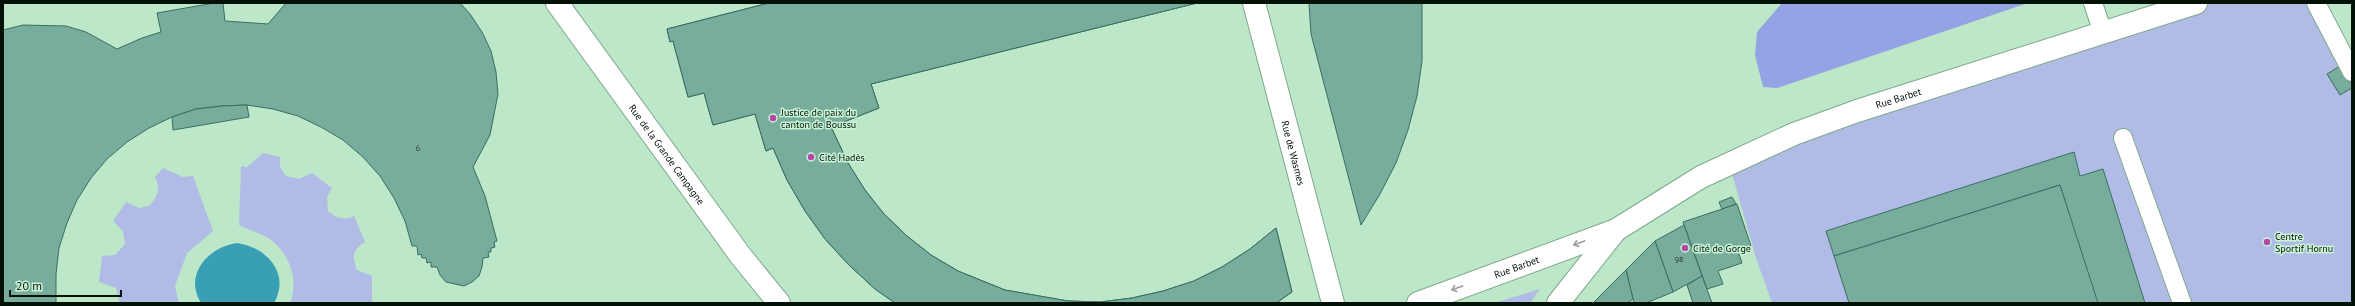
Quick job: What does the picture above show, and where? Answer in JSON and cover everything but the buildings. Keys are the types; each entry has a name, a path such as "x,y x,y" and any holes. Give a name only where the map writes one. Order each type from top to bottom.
{"street":[{"name":"Rue de la Grande Campagne","path":"557,3 740,255 779,303"},
{"name":"Rue de Wasmes","path":"1254,3 1333,303"},
{"name":"Rue Barbet","path":"1418,303 1616,230 1701,176 1794,134 1857,111 2196,3"},
{"name":"Rue Barbet","path":"1558,303 1616,230"}],"lane":[{"path":"2093,3 2103,33"},
{"path":"2316,3 2352,72"},
{"path":"2123,138 2182,303"}],"shaded area":[{"path":"1782,3 2028,3 1777,88 1763,87 1755,55 1757,32"},
{"path":"2196,3 2316,3 2352,72 2352,303 1772,303 1756,258 1729,163"},
{"path":"263,153 280,157 280,167 286,176 299,179 312,173 332,188 327,197 328,211 340,218 354,216 365,242 355,251 354,261 357,270 372,276 372,303 290,303 293,295 293,277 291,268 283,252 270,239 239,225 241,166 247,167"},
{"path":"163,168 183,177 193,176 213,231 187,253 175,286 179,303 120,303 116,288 99,282 102,256 115,255 125,244 123,231 113,221 126,202 139,208 149,206 155,199 158,192 158,185 155,177"},
{"path":"237,243 248,245 257,250 273,263 279,282 278,292 274,303 201,303 196,292 195,282 197,272 209,256 217,250"},
{"path":"1540,289 1530,303 1494,303"}],"place":[{"name":"Justice de paix du canton de Boussu","path":"773,118"},
{"name":"Cité Hadès","path":"811,157"},
{"name":"Centre Sportif Hornu","path":"2267,242"},
{"name":"Cité de Gorge","path":"1685,248"}]}
